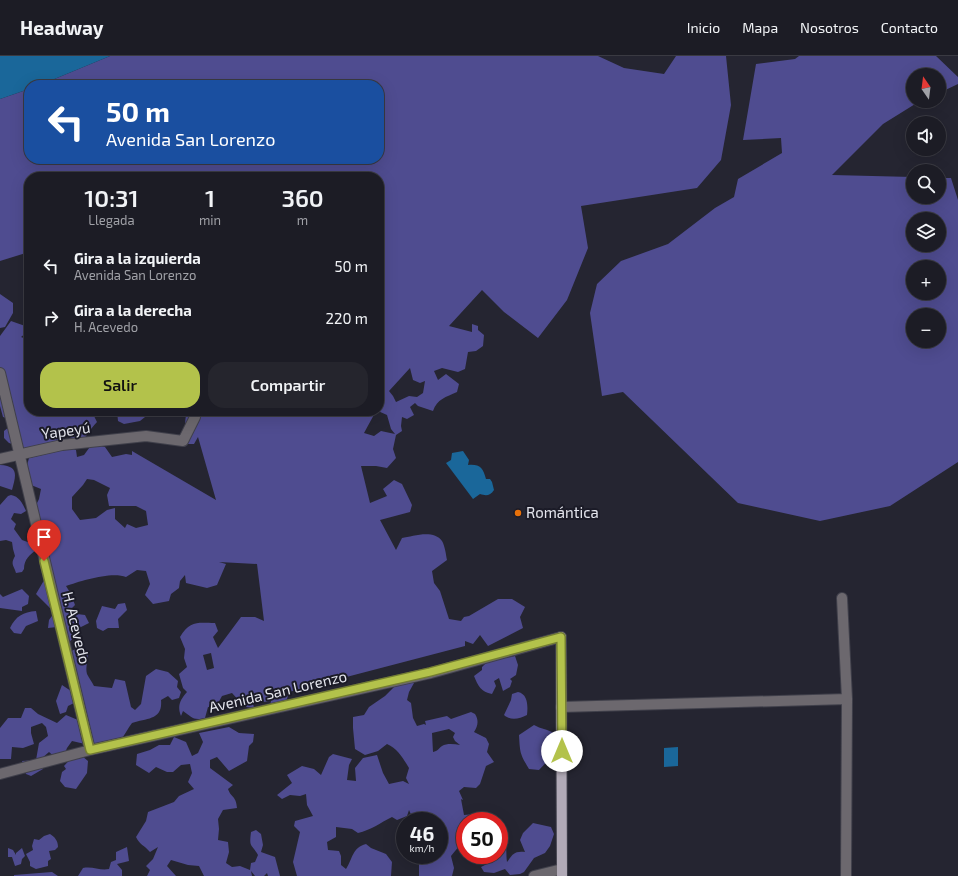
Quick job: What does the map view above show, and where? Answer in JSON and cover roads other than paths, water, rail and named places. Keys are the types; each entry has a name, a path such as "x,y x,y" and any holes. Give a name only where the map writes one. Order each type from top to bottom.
{"main road":[{"path":"561,637 562,872"}],"street":[{"name":"H. Acevedo","path":"0,373 18,454 90,750"},
{"name":"Yapeyú","path":"0,459 62,445 146,436 183,441 194,416"},
{"path":"842,598 848,699 846,876"},
{"name":"Avenida San Lorenzo","path":"0,774 90,750 430,672 561,637"},
{"path":"562,707 848,699"},
{"path":"534,876 562,872"}],"water":[{"path":"0,56 110,56 52,80 24,80 24,91 0,99"},
{"path":"463,451 469,460 468,465 478,466 484,472 486,479 490,479 492,482 494,490 491,493 486,495 480,494 473,499 446,463 451,460 452,453"},
{"path":"678,747 678,766 664,767 664,748"}],"place":[{"name":"Romántica","path":"518,513"}]}
